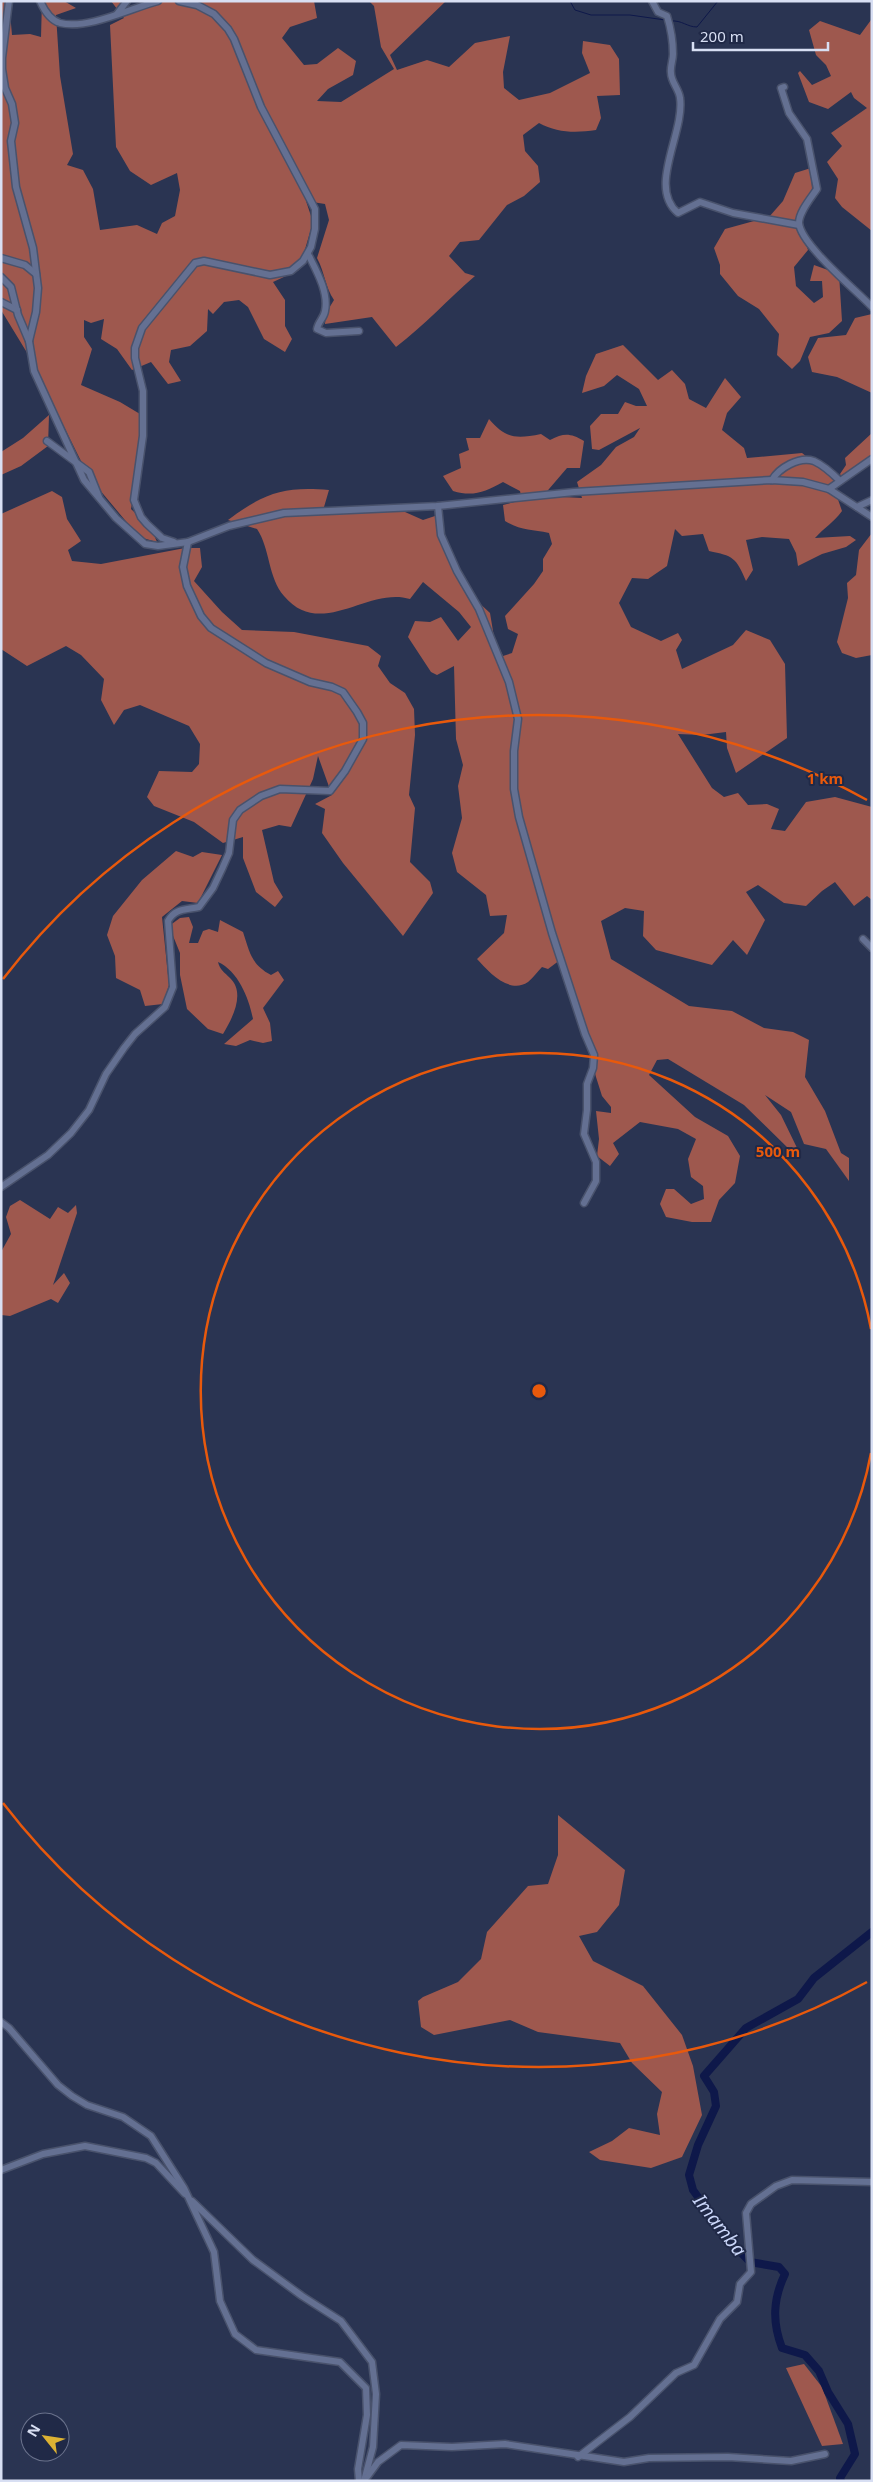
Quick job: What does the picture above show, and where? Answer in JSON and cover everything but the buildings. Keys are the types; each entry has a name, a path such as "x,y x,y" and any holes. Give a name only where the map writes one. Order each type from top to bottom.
{"street":[{"path":"9,1 2,69 5,88 12,104 15,123 11,141 16,187 33,248 38,288 36,312 29,341"},
{"path":"40,1 47,14 60,23 81,23 158,1"},
{"path":"117,14 127,1"},
{"path":"652,1 658,12 667,16 673,35 671,74 680,99 675,139 665,180 671,205 678,214 700,202 733,213 799,225"},
{"path":"183,2 206,9 219,18 234,39 262,107 314,209 315,229 308,254 291,271 276,274 199,261 137,336 135,353 143,391 143,436 134,500 141,517 158,535 167,541 188,542"},
{"path":"784,87 781,88 782,98 809,146 817,189 800,217 799,225 808,241 828,265 872,308"},
{"path":"308,254 320,279 326,302 325,313 317,329 326,333 359,331"},
{"path":"1,258 25,265 36,274"},
{"path":"1,278 11,286 17,310 29,341 34,371 84,480 116,518 145,544 158,546 188,542 229,526 284,513 438,506 574,492 772,480 803,482 829,489 872,517"},
{"path":"1,302 17,310"},
{"path":"47,441 75,461"},
{"path":"829,489 872,459"},
{"path":"772,480 780,469 807,460 815,462 840,480"},
{"path":"857,507 872,500"},
{"path":"438,506 441,535 457,571 479,609 509,682 518,719 514,751 514,789 519,817 552,933 585,1034 594,1055 593,1068 587,1084 587,1110 584,1134 596,1162 596,1181 584,1204"},
{"path":"1,1187 48,1155 71,1133 89,1110 106,1074 124,1048 135,1034 165,1007 173,987 168,921 172,914 179,910 199,907 213,888 229,853 234,820 240,810 261,796 280,788 300,791 330,791 346,771 363,739 363,723 343,692 332,687 310,682 266,663 240,648 205,623 187,586 182,567 188,542"},
{"path":"863,939 872,948"},
{"path":"1,2022 9,2028 58,2086 87,2105 123,2117 151,2136 190,2199 214,2252 220,2301 235,2334 256,2350 340,2362 366,2388 367,2415 358,2469 363,2480"},
{"path":"1,2170 43,2154 85,2146 132,2154 151,2161 253,2260 302,2296 341,2321 372,2362 376,2394 373,2447 363,2480"},
{"path":"578,2457 630,2417 676,2373 694,2365 720,2319 737,2302 740,2284 751,2272 746,2213 751,2204 776,2186 792,2180 872,2182"},
{"path":"363,2480 378,2462 401,2445 452,2447 505,2444 578,2457 624,2462 649,2458 728,2457 791,2461 825,2454"}],"shaded area":[{"path":"1,1 9,1 12,35 30,34 41,37 42,1 64,1 76,8 56,15 60,76 73,154 67,165 83,170 93,189 100,230 137,225 157,234 162,223 175,216 180,190 177,173 151,185 130,171 116,147 110,25 124,18 111,1 132,1 127,7 147,1 314,1 317,18 290,27 282,38 304,65 317,64 338,48 356,61 353,75 328,89 317,101 341,102 394,69 381,47 374,6 369,1 446,1 390,55 397,70 427,60 449,67 475,43 510,36 503,72 504,88 519,100 550,93 590,73 582,53 583,41 610,45 619,59 620,95 597,96 601,118 596,130 567,131 553,129 539,123 523,135 525,151 538,166 540,182 524,196 507,205 479,240 460,242 449,256 465,273 475,276 396,347 372,317 325,324 326,313 334,300 317,258 329,220 325,204 306,201 313,222 299,270 273,282 285,300 285,326 292,339 285,352 264,339 248,307 239,300 224,302 213,314 208,309 207,331 190,346 171,350 169,362 181,381 168,384 151,362 132,370 117,349 101,339 104,319 91,323 84,320 84,337 92,349 81,385 120,402 140,414 140,459 131,509 151,528 157,542 139,537 89,477 26,351 1,310"},
{"path":"871,20 872,231 842,207 835,198 838,179 827,162 842,146 831,133 867,108 854,98 851,92 828,109 809,102 798,73 800,71 812,85 831,76 826,65 816,55 809,30 820,21 860,35"},
{"path":"811,168 812,189 798,221 808,250 794,267 796,286 814,303 823,297 822,281 810,281 814,265 839,274 842,321 829,333 810,337 800,361 792,369 777,355 779,334 759,309 738,296 720,274 720,265 714,248 725,229 769,217 783,201 795,173"},
{"path":"872,314 872,393 837,377 812,372 808,357 818,338 846,335 855,318"},
{"path":"623,345 658,380 672,370 685,384 689,399 706,408 725,378 741,397 727,413 722,430 744,448 747,458 802,453 835,479 833,485 842,511 815,538 850,536 856,540 846,547 822,554 798,566 796,553 789,539 762,537 746,540 753,570 746,581 733,559 724,554 709,551 703,534 682,536 675,529 667,566 648,579 632,578 619,603 631,627 661,641 678,633 682,640 676,650 682,669 733,645 746,630 770,640 785,664 787,738 736,773 727,748 726,732 702,735 678,734 712,788 724,797 738,793 748,805 767,804 779,809 771,829 785,831 806,802 835,797 872,807 872,900 867,896 854,906 835,882 806,906 784,903 758,885 746,892 765,920 747,955 733,940 712,965 656,950 643,936 644,911 625,908 601,921 611,959 689,1006 732,1011 764,1028 793,1032 809,1040 805,1077 825,1111 841,1153 849,1158 849,1181 826,1149 804,1144 791,1112 765,1095 781,1115 799,1152 791,1151 744,1105 668,1059 657,1060 649,1075 695,1117 728,1136 740,1156 735,1183 719,1200 711,1222 692,1222 666,1217 660,1204 666,1189 674,1189 691,1204 704,1199 703,1186 691,1177 688,1159 696,1139 678,1129 640,1122 613,1143 619,1154 610,1166 597,1156 599,1139 596,1111 611,1113 611,1107 602,1096 596,1077 564,957 548,969 542,967 528,982 514,986 499,980 477,959 504,933 507,915 490,916 486,895 457,872 452,853 462,818 458,786 463,765 456,739 454,666 437,675 431,672 408,637 415,621 430,622 441,617 458,641 471,627 459,612 423,582 410,599 394,597 378,599 329,613 313,613 298,608 279,589 257,529 228,520 253,503 275,493 299,489 329,490 324,507 351,512 405,512 423,520 435,516 441,540 461,586 490,613 494,637 503,656 512,653 518,634 508,629 505,616 534,584 543,571 543,559 552,544 549,533 521,528 505,521 503,505 522,500 520,491 503,482 479,493 460,493 453,491 443,476 461,468 459,454 469,450 466,438 480,438 489,419 495,426 512,436 525,437 541,434 550,440 567,435 575,436 584,441 580,468 567,468 543,496 582,498 577,482 601,465 616,447 634,437 640,428 599,450 592,449 590,426 601,414 618,414 625,402 636,406 647,406 639,389 617,375 604,386 582,393 586,376 596,354"},
{"path":"49,415 48,446 21,466 1,475 1,452 23,438"},
{"path":"872,433 872,462 843,479 840,474 846,465 845,458"},
{"path":"52,491 62,497 67,519 81,541 68,550 72,561 101,564 185,548 200,548 202,567 194,581 222,612 242,630 294,632 368,646 381,656 378,666 390,683 405,693 414,709 415,735 409,795 415,808 410,862 430,882 433,893 403,936 343,863 322,833 325,809 315,804 332,795 318,756 313,779 291,827 279,825 262,830 274,882 283,897 275,907 256,892 243,858 243,837 223,843 194,822 154,806 147,797 159,771 192,772 199,764 200,744 189,726 140,705 124,710 114,725 101,700 104,679 81,655 66,646 27,666 1,649 1,514"},
{"path":"872,533 872,655 856,658 842,653 837,642 848,598 847,583 856,575 859,550"},
{"path":"176,851 193,857 202,852 222,855 198,903 182,901 162,917 169,985 163,1004 145,1006 140,990 116,978 115,956 107,935 113,916 142,880"},
{"path":"189,917 193,927 189,943 198,943 203,931 209,929 218,932 220,920 243,932 252,957 259,967 271,975 278,971 284,980 263,1008 270,1023 272,1041 263,1043 250,1040 236,1046 224,1044 253,1019 249,1002 242,986 225,966 218,962 221,969 235,984 237,991 236,1006 223,1034 208,1029 187,1009 180,975 180,953 169,926 180,918"},
{"path":"20,1200 50,1219 58,1207 68,1213 76,1205 77,1213 53,1285 64,1273 70,1283 58,1303 51,1299 10,1316 1,1315 1,1252 11,1234 6,1217 10,1206"},
{"path":"558,1815 625,1870 619,1905 597,1932 579,1936 593,1961 643,1986 682,2035 693,2066 702,2115 682,2157 651,2168 600,2160 589,2152 612,2141 629,2128 660,2135 657,2114 662,2092 632,2063 620,2043 538,2032 510,2020 434,2035 421,2027 418,2001 458,1982 481,1959 487,1932 528,1886 548,1884 558,1855"},
{"path":"804,2364 822,2387 843,2444 822,2446 786,2368"}],"waterway":[{"path":"570,1 575,10 591,15 630,15 665,20"},
{"path":"671,21 697,27 718,1"},
{"name":"Imamba","path":"841,2481 840,2478 855,2454 848,2424 828,2392 819,2371 805,2355 782,2348 779,2338 775,2311 778,2292 785,2274 779,2267 750,2262 728,2239 693,2190 689,2175 698,2145 716,2106 714,2092 704,2076 746,2028 798,1999 814,1978 872,1932"}]}
